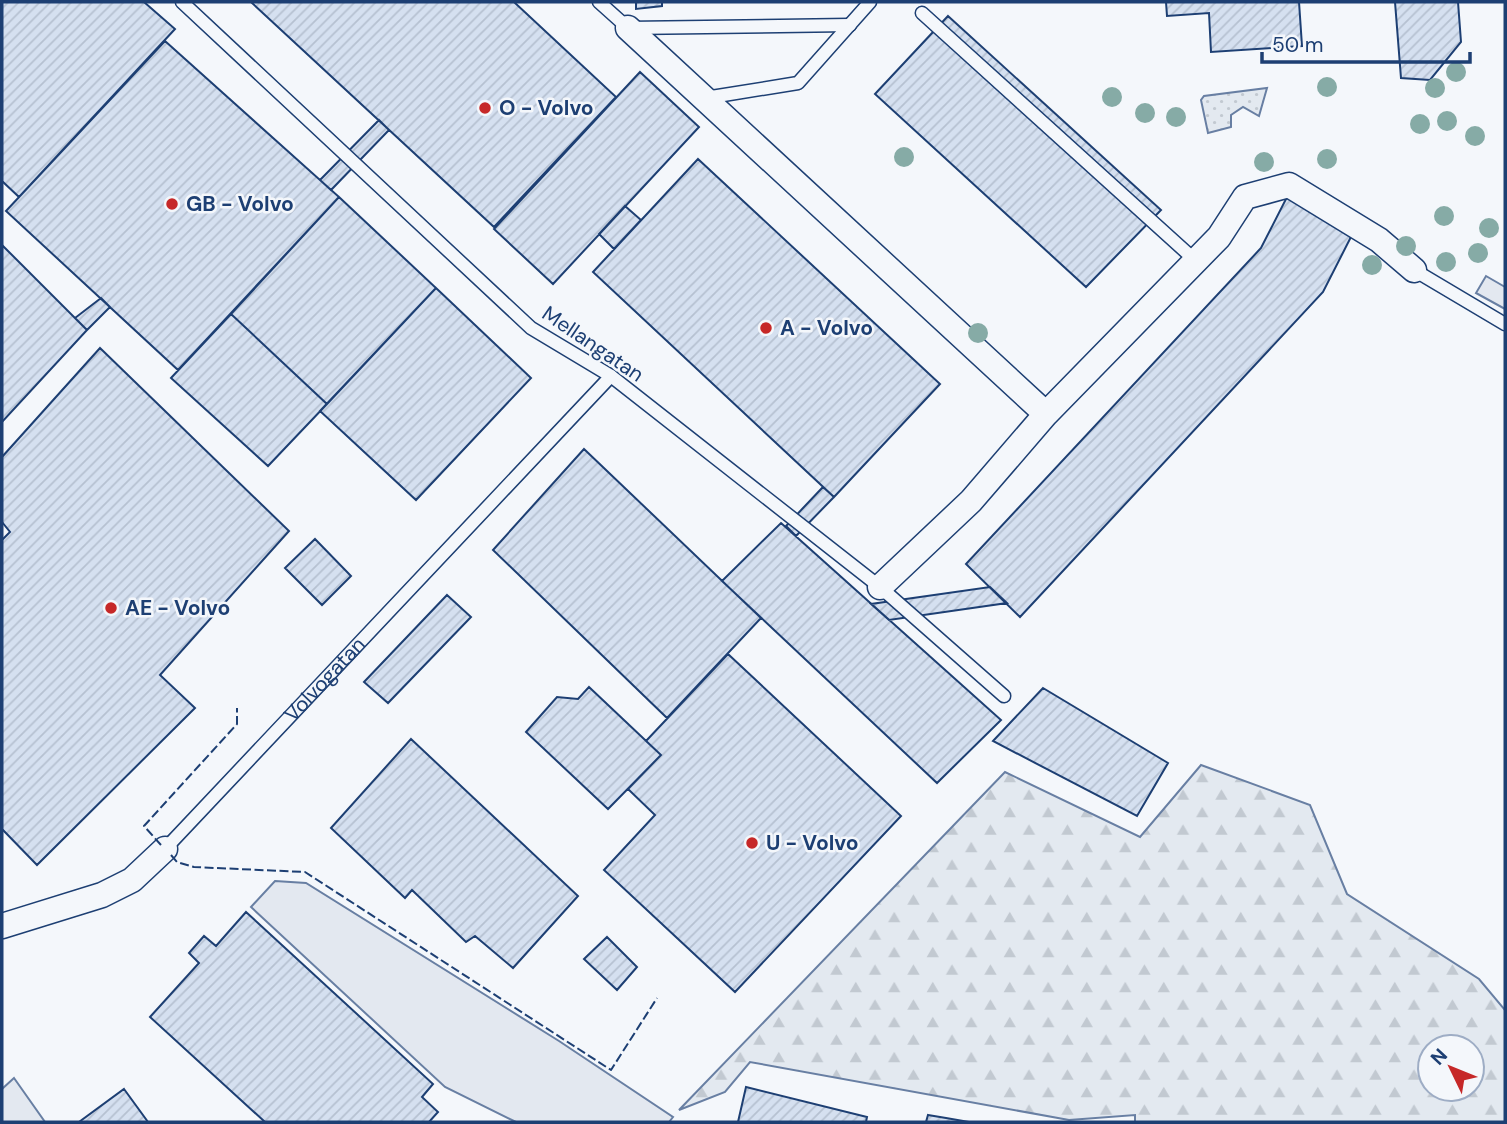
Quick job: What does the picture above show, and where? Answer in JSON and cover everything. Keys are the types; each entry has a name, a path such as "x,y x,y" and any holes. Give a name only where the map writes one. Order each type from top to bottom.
{"street":[{"path":"628,28 1046,414"},
{"path":"880,587 971,500 1046,414 1219,237 1245,197 1289,185 1379,240 1414,270"},
{"name":"Volvogatan","path":"2,926 102,895 132,880 165,849"}],"lane":[{"name":"Mellangatan","path":"182,2 531,328 611,376 880,587 1004,696"},
{"path":"599,2 628,28 850,25"},
{"path":"704,99 798,83 870,2"},
{"path":"922,13 1196,261"},
{"path":"1414,270 1505,324"},
{"name":"Volvogatan","path":"165,849 611,376"}],"green space":[{"path":"1267,88 1259,116 1243,107 1231,115 1231,127 1208,133 1201,100 1204,96"},
{"path":"1201,765 1310,805 1347,894 1479,979 1505,1010 1505,1122 1135,1122 1135,1115 1069,1120 750,1062 725,1092 679,1110 1005,772 1140,837"}],"shaded area":[{"path":"1486,276 1505,287 1505,309 1476,293"},
{"path":"275,881 306,883 559,1041 673,1117 669,1122 516,1122 445,1087 251,907"},
{"path":"14,1078 45,1122 2,1122 2,1089"}],"building":[{"path":"2,2 144,2 175,29 19,197 2,181"},
{"name":"O - Volvo","path":"251,2 514,2 616,97 494,227"},
{"path":"636,2 662,2 662,6 636,9"},
{"path":"1166,2 1299,2 1302,46 1211,52 1209,13 1167,16"},
{"path":"1395,2 1458,2 1461,42 1430,80 1401,78"},
{"path":"948,16 1161,210 1086,287 875,94"},
{"name":"GB - Volvo","path":"165,41 339,197 178,370 6,211"},
{"path":"640,72 699,127 553,284 494,229"},
{"path":"379,120 389,130 331,190 320,180"},
{"name":"A - Volvo","path":"698,159 940,384 834,497 593,272"},
{"path":"1288,195 1355,229 1323,292 1020,617 966,564 1261,248"},
{"path":"339,197 436,288 327,404 231,314"},
{"path":"625,206 641,220 614,249 599,234"},
{"path":"2,245 87,330 2,422"},
{"path":"436,288 531,378 416,500 320,411"},
{"path":"101,298 110,307 87,330 75,318"},
{"path":"231,314 327,404 268,466 171,378"},
{"name":"AE - Volvo","path":"100,348 289,531 160,675 195,708 37,865 2,829 2,540 10,532 2,522 2,457"},
{"path":"584,449 761,618 667,718 493,550"},
{"path":"823,487 834,497 796,536 786,526"},
{"path":"781,523 1001,720 937,783 722,581"},
{"path":"315,539 351,576 322,605 285,568"},
{"path":"990,587 1007,603 889,620 871,604"},
{"path":"447,595 471,617 388,703 364,682"},
{"name":"U - Volvo","path":"728,654 901,816 735,992 604,870 655,815 628,789 661,755 646,741"},
{"path":"589,687 661,755 608,809 526,732 557,697 578,699"},
{"path":"1043,688 1168,763 1137,816 993,741"},
{"path":"411,739 578,896 513,968 475,936 466,942 412,890 405,898 331,828"},
{"path":"246,912 433,1084 422,1097 438,1112 429,1122 265,1122 150,1017 199,963 189,953 204,936 216,946"},
{"path":"607,937 637,967 617,990 584,959"},
{"path":"746,1087 867,1117 866,1122 738,1122"},
{"path":"124,1089 148,1122 79,1122"},
{"path":"928,1115 946,1118 969,1122 926,1122"}],"fence":[{"path":"161,845 144,826 237,724 237,708"},
{"path":"171,855 177,862 194,867 305,872 611,1070 657,998"}],"place":[{"name":"O - Volvo","path":"485,108"},
{"name":"GB - Volvo","path":"172,204"},
{"name":"A - Volvo","path":"766,328"},
{"name":"AE - Volvo","path":"111,608"},
{"name":"U - Volvo","path":"752,843"}]}
